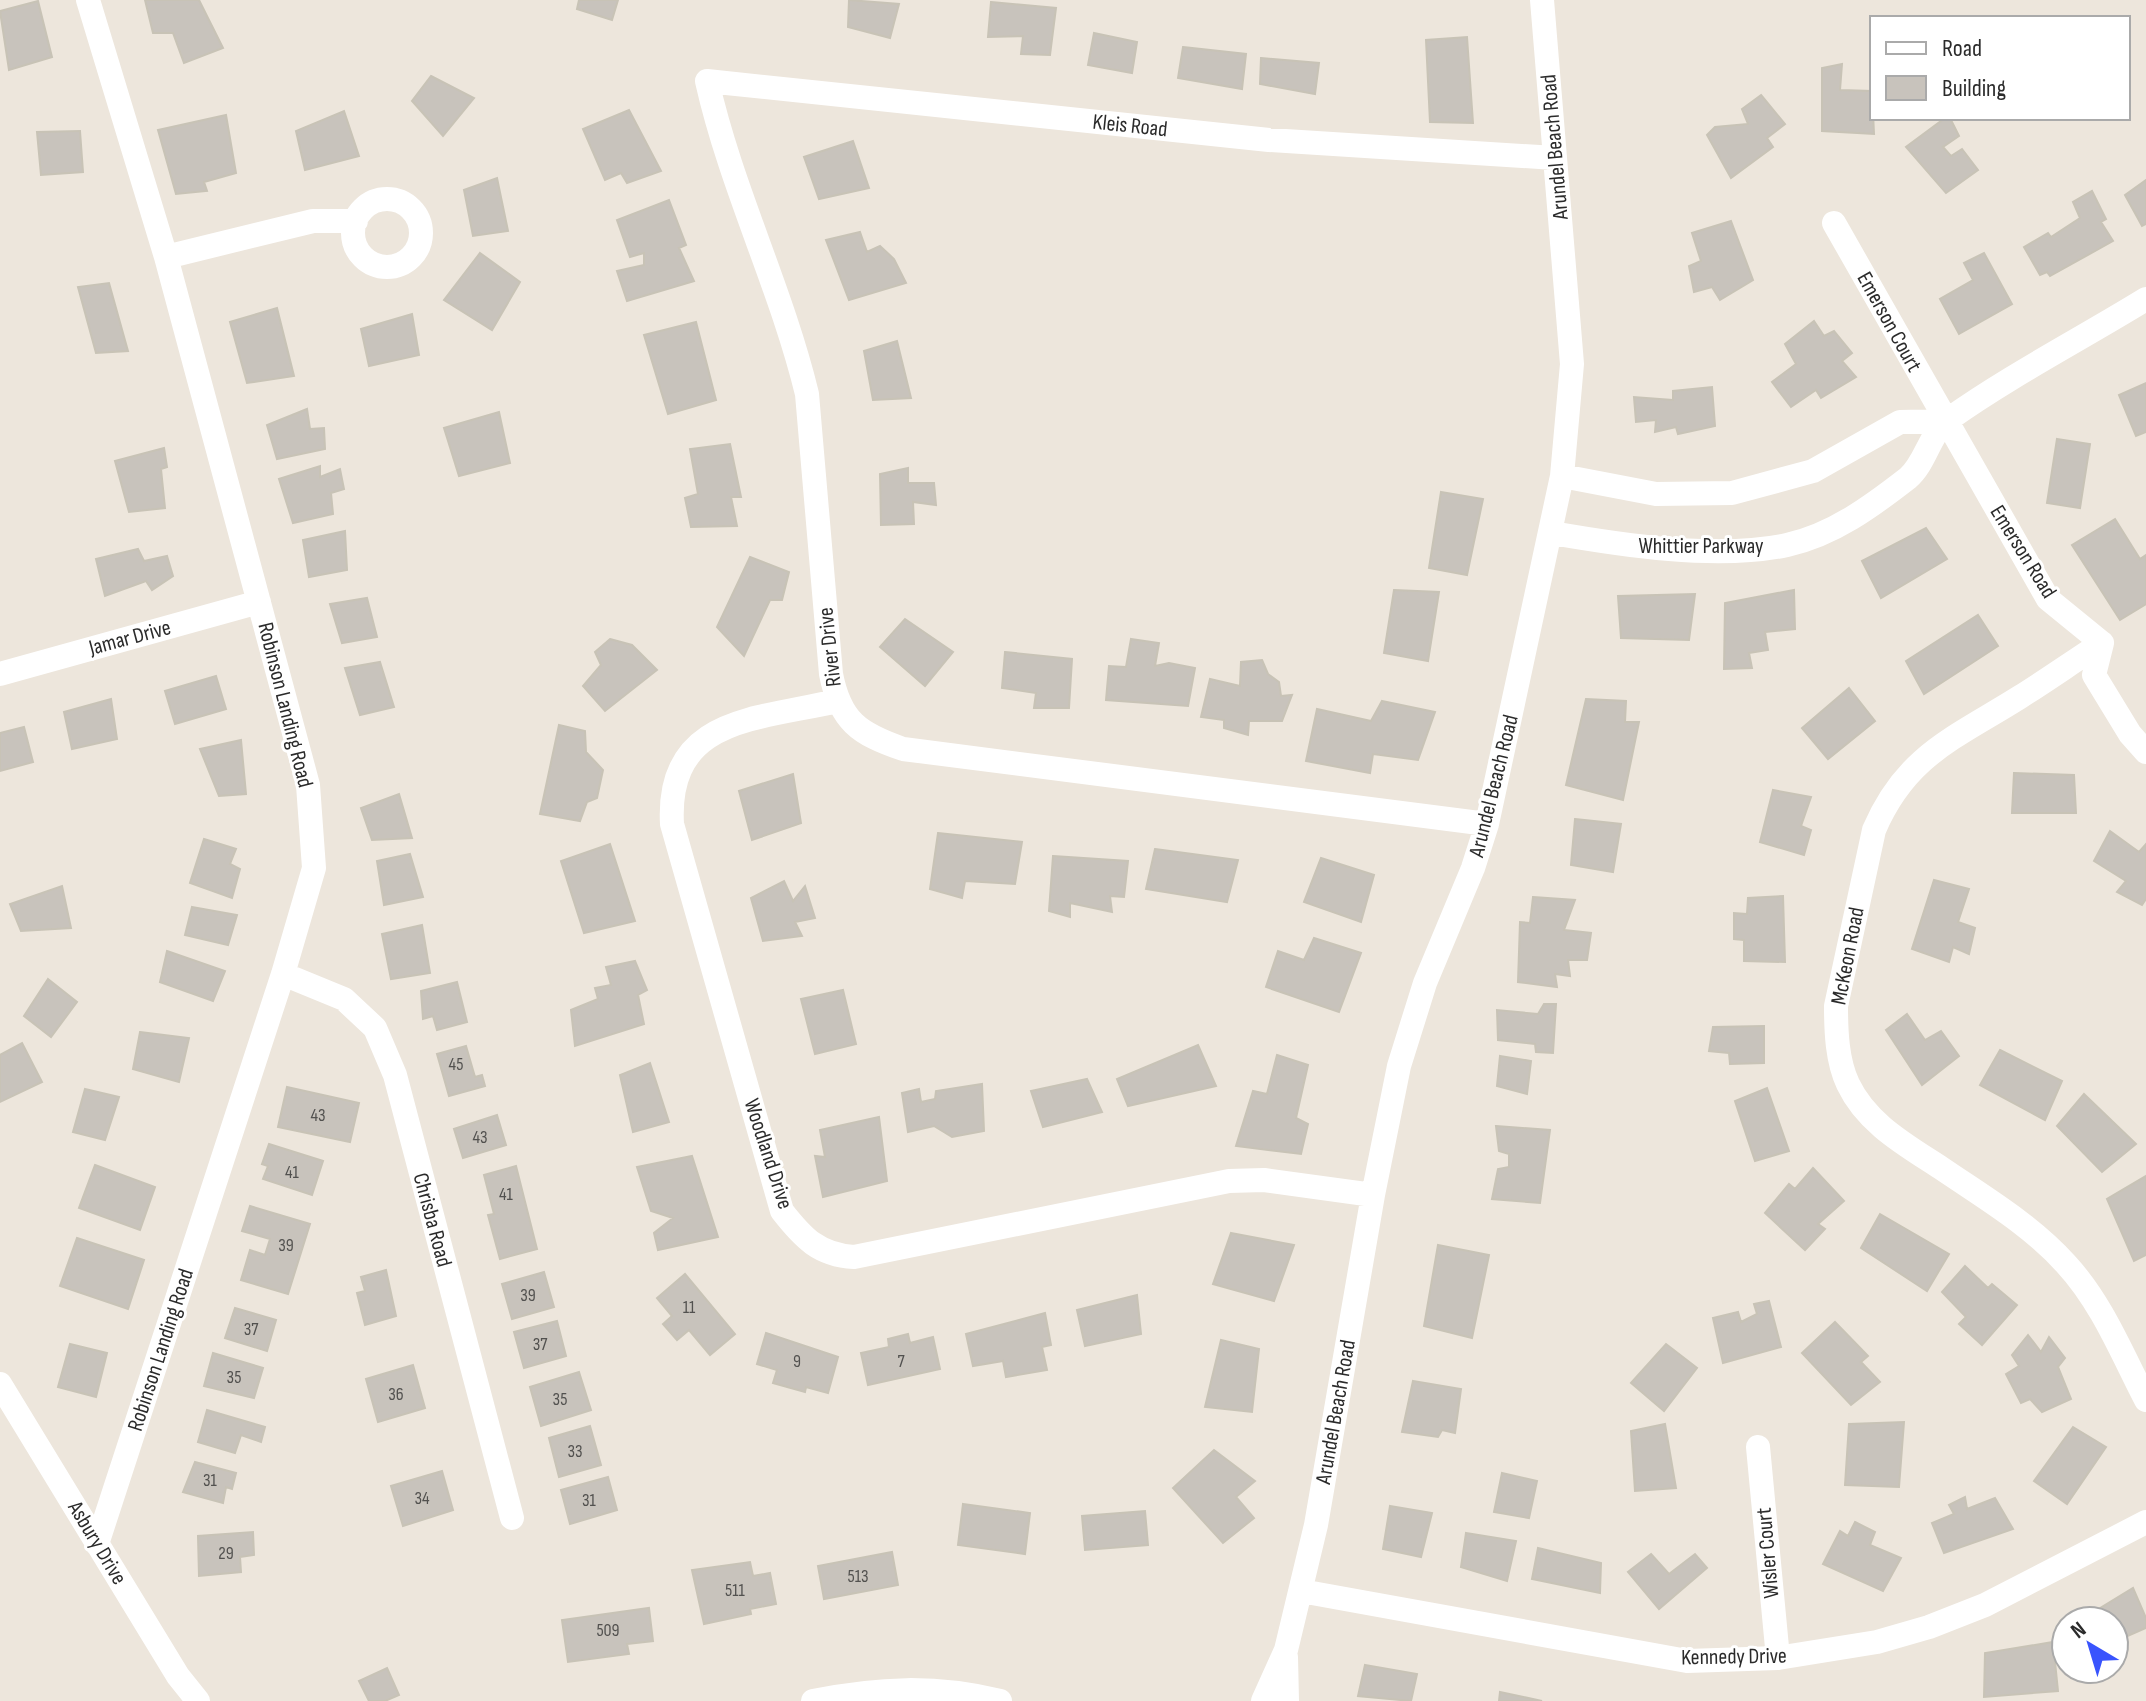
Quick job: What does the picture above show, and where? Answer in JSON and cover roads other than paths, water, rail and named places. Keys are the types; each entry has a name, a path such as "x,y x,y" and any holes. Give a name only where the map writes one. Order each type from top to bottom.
{"street":[{"name":"Robinson Landing Road","path":"88,0 166,257 308,785 314,868 283,974 97,1544"},
{"name":"Arundel Beach Road","path":"1263,1701 1286,1650 1321,1499 1390,1106 1412,1021 1487,824 1562,476 1572,364 1542,0"},
{"name":"Kleis Road","path":"707,81 1269,140 1555,158"},
{"name":"River Drive","path":"707,81 718,134 793,342 807,394 837,701 853,725 876,740 903,749 1487,824"},
{"path":"166,257 313,221 356,221"},
{"name":"Emerson Court","path":"1834,223 1945,421"},
{"name":"Whittier Parkway","path":"1552,533 1630,546 1697,549 1787,545 1851,519 1912,475 1945,421 2146,299"},
{"name":"Whittier Parkway","path":"1562,476 1656,494 1732,493 1773,485 1813,471 1900,422 1945,421"},
{"name":"Emerson Road","path":"1945,421 2048,599 2102,643"},
{"name":"Jamar Drive","path":"0,674 259,602"},
{"path":"2102,643 2094,675 2130,734 2146,752"},
{"name":"McKeon Road","path":"2102,643 1948,738 1904,776 1886,803 1874,830 1836,1006 1836,1033 1847,1082 1863,1108 1886,1132 2002,1209 2067,1265 2094,1300 2146,1400"},
{"name":"Woodland Drive","path":"837,701 713,732 682,760 670,796 672,824 782,1211 813,1246 829,1255 854,1257 1229,1181 1264,1180 1373,1195"},
{"name":"Chrisba Road","path":"283,974 344,999 375,1028 395,1075 512,1518"},
{"name":"Asbury Drive","path":"0,1384 178,1676 198,1701"},
{"name":"Wisler Court","path":"1758,1447 1778,1658"},
{"name":"Kennedy Drive","path":"1301,1591 1687,1661 1778,1658 1877,1642 1929,1627 1985,1605 2146,1522"},
{"name":"Arundel Beach Road","path":"1286,1650 1287,1701"},
{"path":"813,1701 879,1689 929,1688 1000,1701"}]}
